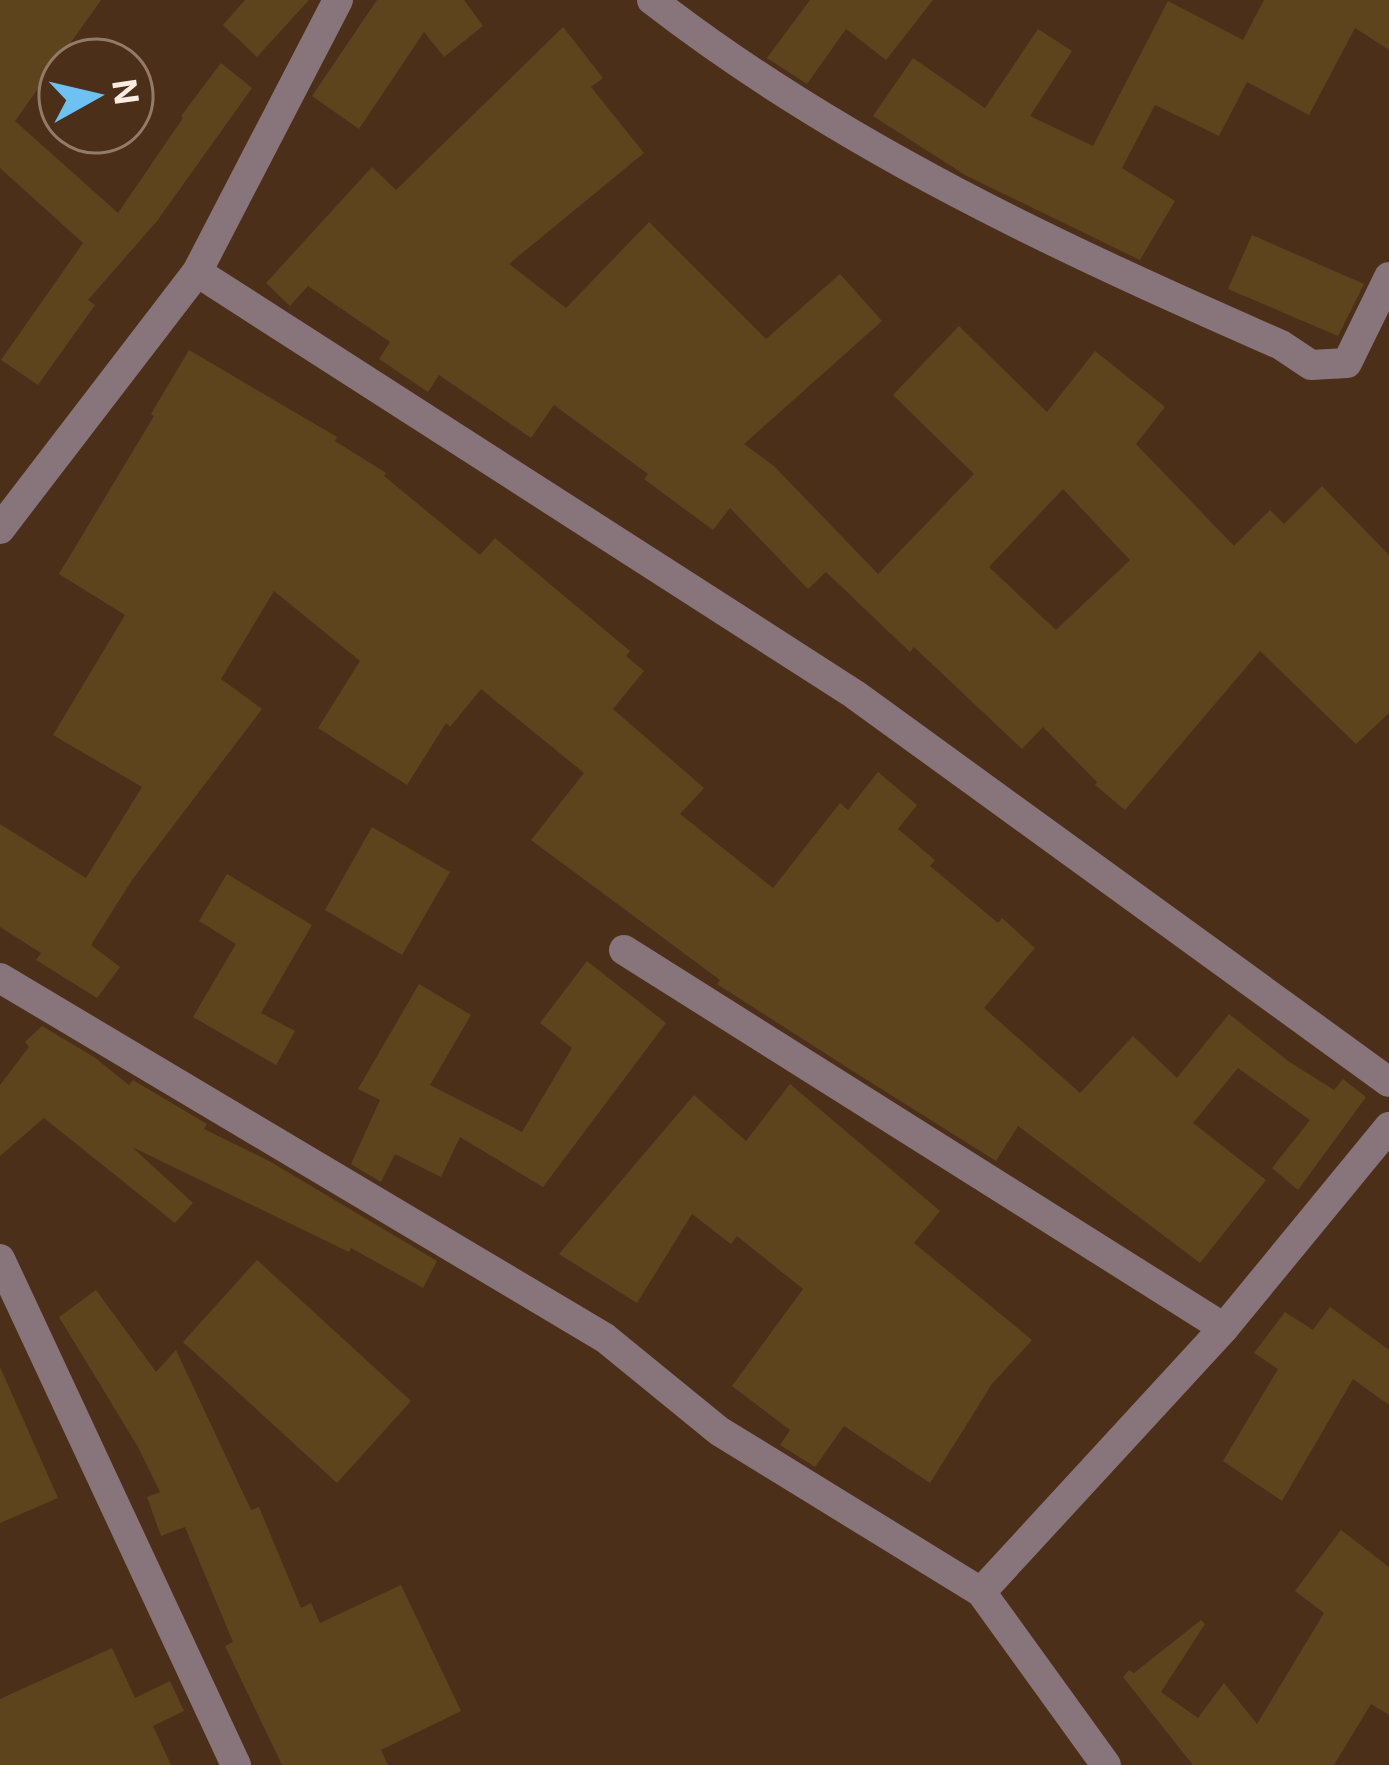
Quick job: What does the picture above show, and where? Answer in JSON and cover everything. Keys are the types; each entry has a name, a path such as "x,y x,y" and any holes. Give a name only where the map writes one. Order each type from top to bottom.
{"street":[{"path":"0,529 196,272 338,0"},
{"path":"652,0 866,145 1075,254 1281,345 1311,365 1347,363 1389,277"},
{"path":"196,272 854,694 1389,1082"},
{"path":"624,950 1224,1328"},
{"path":"0,978 605,1338 718,1431 981,1592 1106,1765"},
{"path":"981,1592 1224,1328 1389,1127"},
{"path":"0,1258 236,1765"}],"building":[{"path":"0,0 101,0 75,36 36,36 36,91 15,121 36,140 36,156 54,156 118,213 221,63 252,88 157,221 88,300 95,305 38,385 1,360 83,243 0,168"},
{"path":"245,0 309,0 257,57 223,25"},
{"path":"377,0 464,0 483,26 444,57 424,32 359,129 312,96"},
{"path":"810,0 933,0 886,60 846,29 807,84 767,58"},
{"path":"1264,0 1389,0 1389,50 1355,28 1309,115 1247,82 1219,136 1155,105 1122,168 1175,201 1140,260 965,175 873,116 913,58 985,108 1038,29 1072,51 1030,116 1093,146 1168,1 1243,40"},
{"path":"563,27 603,78 591,87 644,153 509,264 566,308 649,222 766,339 840,274 882,321 744,444 774,466 878,574 974,474 893,395 959,326 1047,412 1095,351 1165,407 1136,444 1234,546 1270,510 1284,524 1322,486 1389,555 1389,713 1356,744 1260,651 1125,810 1095,785 1043,727 1022,749 826,572 808,589 730,508 713,530 644,479 648,474 554,405 531,438 439,375 428,392 379,359 390,342 308,286 290,306 266,283 372,167 396,190","holes":["1063,489 1130,560 1056,630 989,567"]},
{"path":"1252,235 1364,284 1338,336 1228,289"},
{"path":"189,350 337,437 335,441 386,473 480,555 495,538 630,651 626,656 644,671 613,709 704,788 680,814 773,888 840,803 848,810 878,772 917,805 898,829 935,860 930,866 1035,948 984,1008 1080,1093 1133,1036 1177,1078 1229,1014 1334,1090 1343,1079 1366,1097 1298,1190 1272,1168 1310,1120 1238,1068 1193,1123 1266,1180 1200,1263 1018,1126 996,1161 848,1068 717,984 720,980 531,840 584,773 481,689 450,727 446,723 407,785 318,728 360,661 274,591 221,679 262,709 132,880 91,945 120,967 97,998 36,960 41,953 0,927 0,824 86,878 142,787 53,735 125,615 59,574"},
{"path":"372,827 450,872 402,955 325,910"},
{"path":"227,874 312,925 261,1013 295,1031 276,1065 193,1017 236,944 199,921"},
{"path":"587,961 666,1023 543,1187 460,1137 441,1177 395,1154 381,1182 351,1164 380,1100 358,1089 419,984 471,1015 430,1085 522,1132 572,1048 540,1023"},
{"path":"42,1026 129,1085 133,1080 207,1124 204,1129 269,1161 437,1261 423,1288 351,1248 349,1252 132,1147 193,1203 175,1223 44,1118 0,1156 0,1085 29,1047 25,1042"},
{"path":"790,1084 940,1211 914,1243 1032,1340 992,1384 930,1483 844,1426 815,1467 780,1445 790,1430 732,1386 803,1289 737,1236 731,1244 692,1214 637,1303 559,1254 694,1095 746,1141"},
{"path":"257,1260 411,1401 337,1483 183,1342"},
{"path":"96,1290 156,1372 176,1350 251,1510 259,1507 301,1608 311,1603 320,1623 401,1585 461,1711 381,1750 388,1765 282,1765 225,1646 233,1642 185,1527 161,1536 147,1497 160,1492 59,1317"},
{"path":"1330,1307 1389,1350 1389,1405 1353,1379 1282,1501 1223,1461 1278,1369 1254,1353 1285,1312 1313,1330"},
{"path":"0,1367 58,1498 0,1523"},
{"path":"1341,1530 1389,1567 1389,1715 1371,1704 1334,1765 1193,1765 1123,1677 1201,1620 1205,1624 1161,1692 1198,1718 1224,1683 1257,1724 1324,1613 1295,1591"},
{"path":"112,1648 135,1698 170,1681 184,1711 153,1726 171,1765 0,1765 0,1699"}]}
